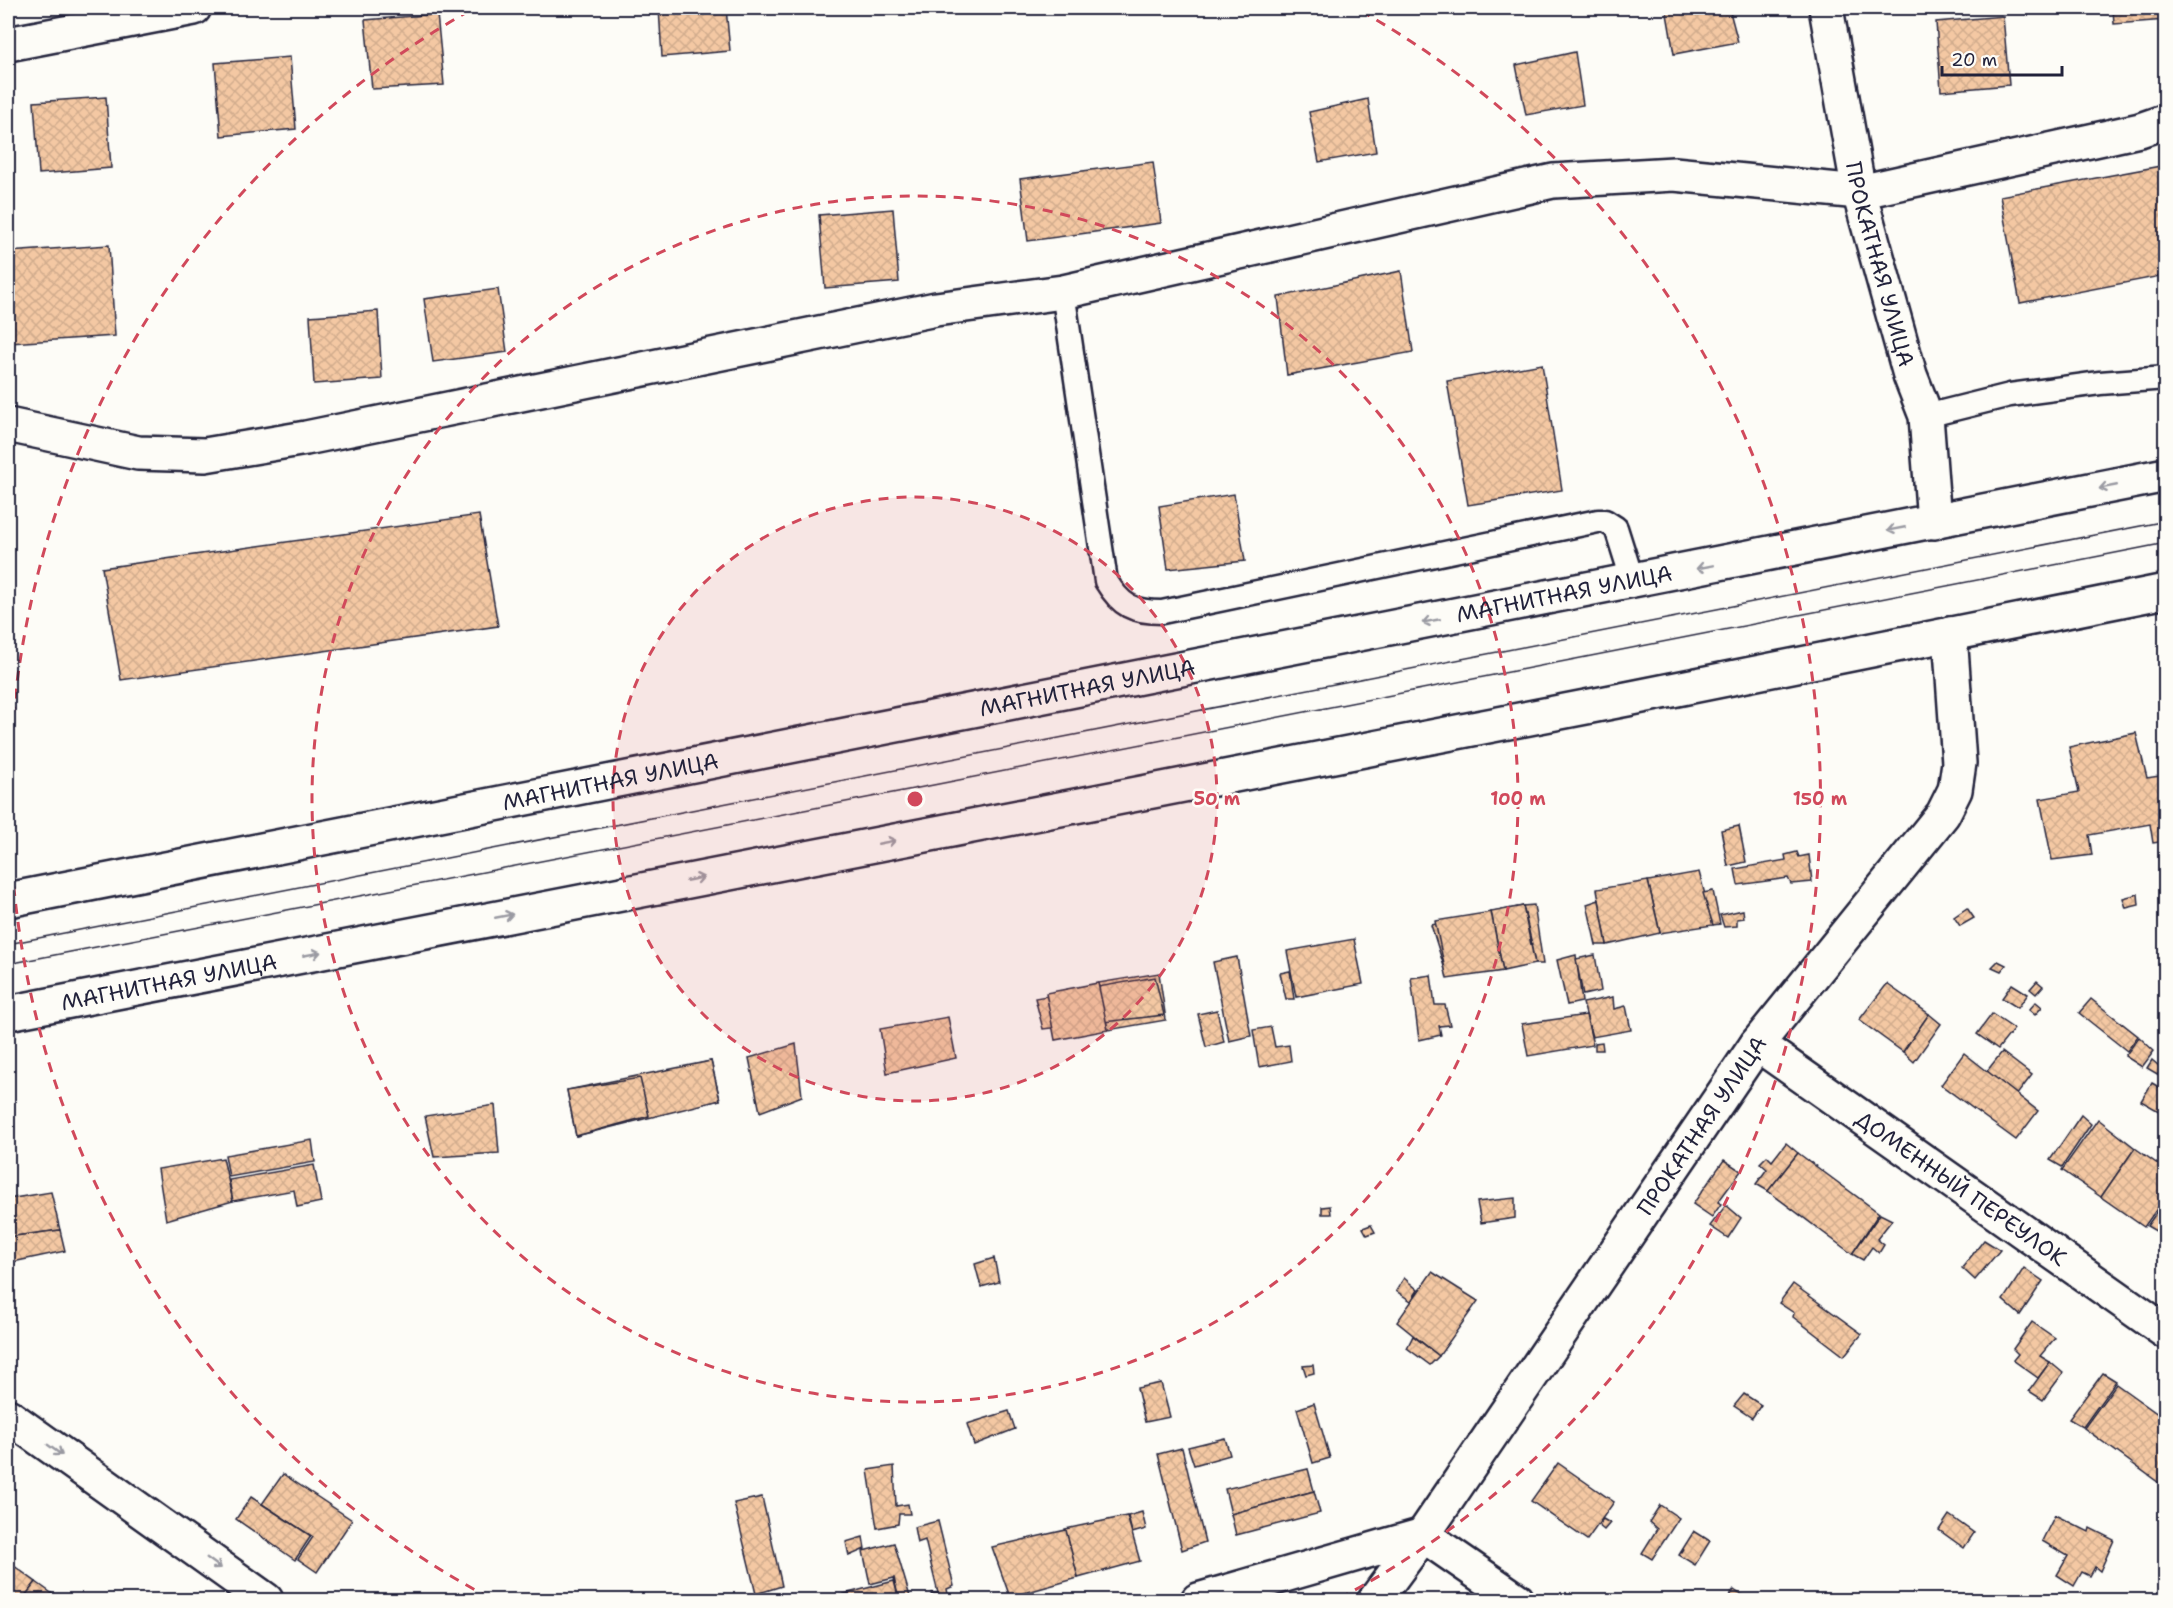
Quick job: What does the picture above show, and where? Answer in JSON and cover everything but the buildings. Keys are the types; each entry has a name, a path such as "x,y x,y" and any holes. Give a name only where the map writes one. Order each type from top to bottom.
{"street":[{"path":"8,45 194,8"},
{"name":"ПРОКАТНАЯ УЛИЦА","path":"1826,8 1859,192 1910,375 1926,416 1934,522"},
{"path":"8,425 138,453 205,455 329,433 936,309 1063,292 1553,181 1674,174 1859,192 2140,130 2166,121"},
{"name":"МАГНИТНАЯ УЛИЦА","path":"8,900 1633,582 2166,475"},
{"name":"МАГНИТНАЯ УЛИЦА","path":"8,1013 1569,711 2166,591"},
{"name":"ПРОКАТНАЯ УЛИЦА","path":"1375,1600 1423,1535 1757,1044 1943,814 1955,790 1959,763 1950,634"},
{"name":"ДОМЕННЫЙ ПЕРЕУЛОК","path":"1757,1044 2166,1332"},
{"path":"8,1416 266,1600"},
{"path":"1198,1600 1423,1535 1517,1600"}],"lane":[{"path":"1063,292 1106,581 1115,596 1128,606 1145,612 1162,612 1598,521 1605,521 1616,528 1633,582"},
{"path":"1926,416 2010,395 2100,383 2166,378"}],"tram line":[{"path":"8,944 2166,521"},
{"path":"8,964 2166,543"}]}
